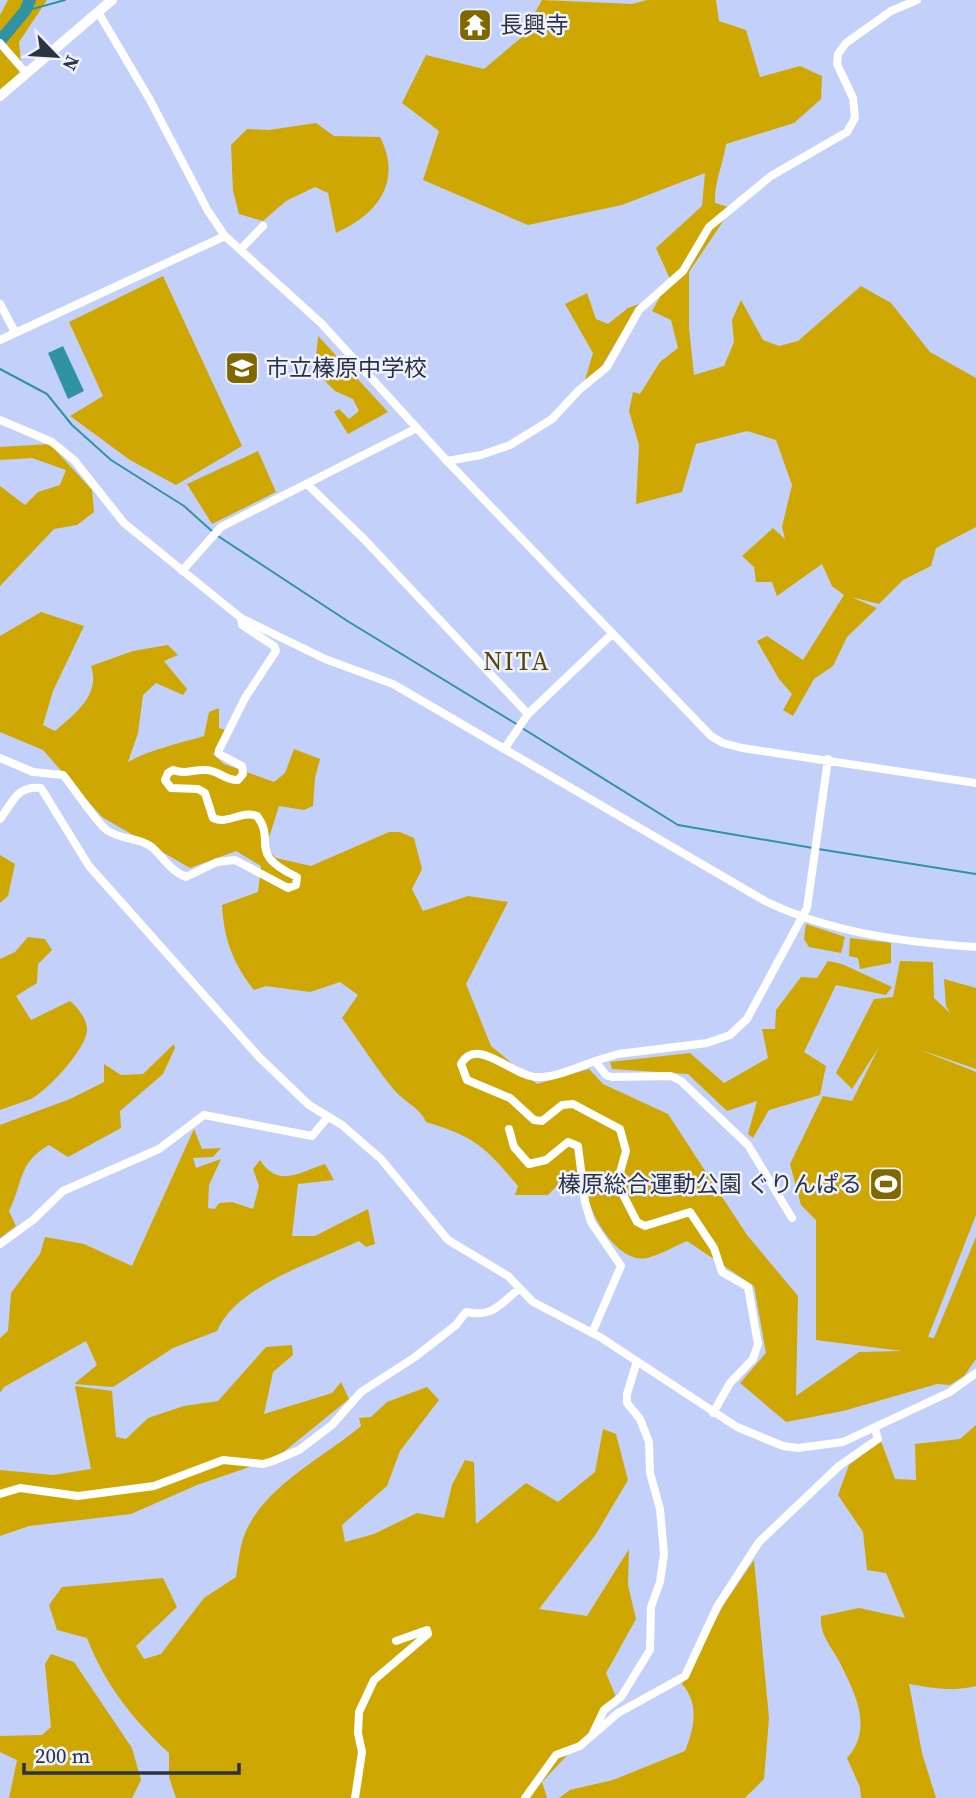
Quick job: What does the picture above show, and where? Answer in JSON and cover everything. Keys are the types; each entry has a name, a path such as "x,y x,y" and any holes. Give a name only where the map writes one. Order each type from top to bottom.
{"main road":[{"path":"0,96 113,0"}],"street":[{"path":"447,461 481,455 510,445 552,419 579,390 607,367 621,337 639,310 683,271 709,227 771,176 846,132 855,118 853,98 837,64 838,54 846,43 891,11 917,0"},
{"path":"98,12 150,100 208,211 225,236 321,323 447,461 711,736 723,743 976,783"},
{"path":"0,43 26,73"},
{"path":"241,249 263,226"},
{"path":"0,340 225,236"},
{"path":"0,304 15,332"},
{"path":"0,420 52,442 74,460 124,523 241,618 326,659 393,684 623,819 803,919 835,929 976,947"},
{"path":"183,571 221,527 417,428"},
{"path":"308,485 363,537 528,714"},
{"path":"0,758 23,770 63,775 82,795 103,827 122,839 153,848 174,872 186,877 217,862 235,860 288,888 296,885 297,877 269,861 264,850 261,822 257,816 241,814 219,821 212,818 205,793 198,789 171,788 165,780 173,770 185,775 206,770 230,781 238,780 243,774 242,766 219,754 219,750 245,698 276,651 274,646 242,625 241,618"},
{"path":"505,748 528,714 612,634"},
{"path":"713,1413 730,1383 752,1359 758,1344 748,1287 722,1272 714,1248 690,1212 681,1212 645,1226 637,1222 617,1183 626,1151 620,1129 573,1104 562,1105 542,1121 534,1120 510,1098 467,1080 461,1064 466,1056 474,1052 484,1054 518,1074 539,1078 618,1054 707,1043 730,1035 747,1019 803,919 828,759"},
{"path":"23,770 27,786"},
{"path":"0,819 27,786"},
{"path":"27,786 41,788 89,866 242,1038 298,1096 380,1159 449,1240 500,1271 533,1302 592,1333 713,1413 749,1433 798,1448 843,1442 875,1429 950,1392 976,1373"},
{"path":"595,1061 606,1075 612,1077 671,1076 681,1081 748,1145 792,1218"},
{"path":"0,1244 33,1220 63,1191 159,1149 204,1115 312,1136 328,1117"},
{"path":"509,1129 514,1147 528,1164 546,1160 568,1142 578,1146 585,1202 591,1222 621,1266 592,1333"},
{"path":"0,1494 20,1488 78,1496 107,1490 154,1486 223,1460 263,1464 273,1461 299,1450 332,1425 361,1392 415,1357 456,1325 461,1315 466,1312 484,1315 490,1313 519,1289"},
{"path":"593,1733 604,1710 621,1697 650,1650 651,1607 660,1582 664,1554 660,1509 650,1473 649,1442 640,1419 627,1403 626,1394 637,1361"},
{"path":"525,1798 556,1755 580,1746 618,1713 685,1676 718,1607 759,1542 839,1466 878,1438 875,1429"},
{"path":"355,1798 362,1752 358,1733 359,1712 374,1680 406,1656 428,1634 427,1630 396,1641"}],"shaded area":[{"path":"8,0 47,0 19,42 22,72 0,91 0,15"},
{"path":"542,0 632,4 647,0 716,0 719,21 746,30 760,77 800,66 822,76 821,99 794,123 726,144 715,203 732,208 689,272 689,328 694,375 724,366 734,342 732,320 741,300 763,340 779,346 798,341 861,286 891,303 930,352 976,378 976,527 936,548 931,566 903,580 879,604 851,597 877,608 847,637 833,666 814,679 793,716 783,710 792,694 779,679 757,641 767,636 803,660 844,595 832,586 822,564 777,596 772,582 756,582 754,567 742,556 773,528 785,539 782,527 792,485 776,440 747,431 696,444 682,492 636,504 639,445 629,411 633,392 640,394 660,362 678,348 671,320 652,311 670,279 656,248 702,206 705,173 622,205 528,225 423,180 439,131 402,103 426,55 484,69 522,37"},
{"path":"316,123 334,136 380,137 389,168 382,195 374,207 351,226 336,233 328,193 315,187 286,201 263,221 239,214 233,191 231,145 247,129 269,130"},
{"path":"163,276 242,446 176,485 130,460 70,416 103,396 69,322"},
{"path":"587,293 596,319 608,324 628,308 639,304 600,369 585,380 593,353 565,304"},
{"path":"318,336 388,412 348,434 334,412 339,409 349,419 359,411 353,399 335,391 315,371"},
{"path":"63,346 84,391 68,399 48,353"},
{"path":"50,444 92,490 94,512 77,525 54,529 0,586 0,486 25,505 38,492 60,485 66,470 32,458 0,460 0,447"},
{"path":"258,451 276,492 212,524 187,484"},
{"path":"41,612 84,626 53,691 43,725 55,731 84,703 92,686 91,666 133,651 168,645 178,655 164,661 187,689 183,695 156,683 143,695 138,733 128,762 155,750 204,736 209,712 219,708 219,728 226,730 213,754 224,764 274,782 285,773 294,749 320,759 315,778 313,806 304,810 279,806 266,847 276,858 311,866 389,832 400,832 414,838 422,869 412,889 423,911 468,896 508,902 466,984 491,1046 537,1084 589,1069 603,1084 668,1114 747,1235 798,1296 796,1396 859,1352 902,1351 816,1340 816,1220 801,1205 790,1164 823,1096 852,1101 879,1047 852,1089 836,1073 874,999 893,997 900,961 933,962 934,998 950,1013 946,1006 944,979 976,988 976,1069 918,1049 976,1072 976,1215 928,1337 934,1338 976,1237 976,1359 964,1376 950,1385 937,1384 843,1411 786,1422 740,1383 766,1353 754,1286 687,1241 647,1258 630,1256 621,1251 601,1228 585,1186 571,1171 548,1195 515,1195 518,1186 488,1153 457,1133 426,1122 416,1109 395,1091 342,1018 358,995 340,982 310,992 266,986 254,990 240,970 231,950 222,905 258,892 261,866 236,851 190,868 102,817 43,750 0,732 0,636"},
{"path":"0,855 15,864 8,896 0,903"},
{"path":"806,924 845,937 841,953 809,947 804,939"},
{"path":"28,937 45,939 52,950 38,964 37,983 16,996 31,1020 70,1001 85,1020 86,1036 66,1068 47,1087 31,1099 0,1110 0,959 15,952"},
{"path":"850,938 891,943 891,963 860,969 858,958 849,956"},
{"path":"828,961 842,964 892,987 886,995 836,985 804,1052 826,1066 820,1095 769,1110 753,1138 748,1134 757,1101 727,1111 688,1074 612,1069 610,1062 690,1053 724,1083 768,1058 762,1029 775,1029 776,1010 801,977 817,978"},
{"path":"174,1044 175,1048 163,1074 120,1111 121,1128 68,1157 49,1145 31,1159 9,1211 16,1226 0,1238 0,1125 70,1099 104,1082 104,1064 121,1075 143,1074"},
{"path":"194,1129 202,1149 221,1148 213,1157 193,1158 196,1168 221,1159 209,1185 208,1208 215,1209 219,1203 232,1202 253,1209 259,1186 253,1169 260,1160 267,1169 281,1176 297,1174 325,1164 334,1180 298,1184 292,1236 315,1236 368,1209 375,1244 366,1247 359,1241 279,1277 241,1300 217,1331 173,1348 113,1387 74,1384 97,1365 86,1341 4,1387 0,1393 0,1338 8,1331 11,1293 40,1254 45,1237 84,1244 132,1266"},
{"path":"292,1345 293,1355 273,1372 264,1414 332,1393 341,1382 349,1399 276,1458 197,1485 131,1514 29,1526 0,1536 0,1470 53,1475 91,1469 75,1386 112,1391 116,1437 126,1439 148,1418 184,1406 218,1401 266,1347"},
{"path":"427,1387 439,1400 400,1451 387,1486 342,1525 345,1542 374,1534 417,1513 444,1518 452,1485 465,1460 474,1462 476,1524 526,1483 558,1502 595,1472 603,1429 616,1434 628,1480 596,1534 539,1609 587,1616 629,1549 628,1585 636,1619 606,1673 616,1697 590,1731 542,1782 547,1798 176,1798 169,1777 169,1753 144,1728 111,1686 87,1638 57,1630 49,1605 62,1587 163,1578 177,1607 136,1646 144,1659 161,1654 204,1598 236,1577 240,1550 247,1529 272,1494 361,1426 359,1418 371,1417 387,1402"},
{"path":"976,1425 976,1686 950,1689 909,1684 922,1753 936,1798 861,1798 860,1787 847,1758 859,1735 859,1710 851,1685 824,1634 821,1616 859,1608 905,1618 886,1573 867,1570 863,1532 838,1495 849,1465 881,1441 895,1479 916,1480 915,1444 960,1439"},
{"path":"754,1560 769,1718 764,1779 745,1798 559,1798 570,1790 613,1780 685,1751 694,1717 691,1700 682,1684 724,1604"},
{"path":"51,1654 74,1662 132,1748 141,1780 132,1798 9,1798 17,1760 0,1752 0,1736 42,1735 51,1727 45,1664"}],"waterway":[{"path":"0,41 25,11 30,0"},
{"path":"25,11 65,0"},
{"path":"0,369 47,394 72,425 111,460 184,506 213,532"},
{"path":"218,536 349,622 518,725"},
{"path":"522,728 678,825 813,848"},
{"path":"818,849 976,874"}],"place":[{"name":"長興寺","path":"475,25"},
{"name":"市立榛原中学校","path":"242,368"},
{"name":"榛原総合運動公園 ぐりんぱる","path":"886,1184"}],"district":[{"name":"NITA","path":"517,661"}]}
